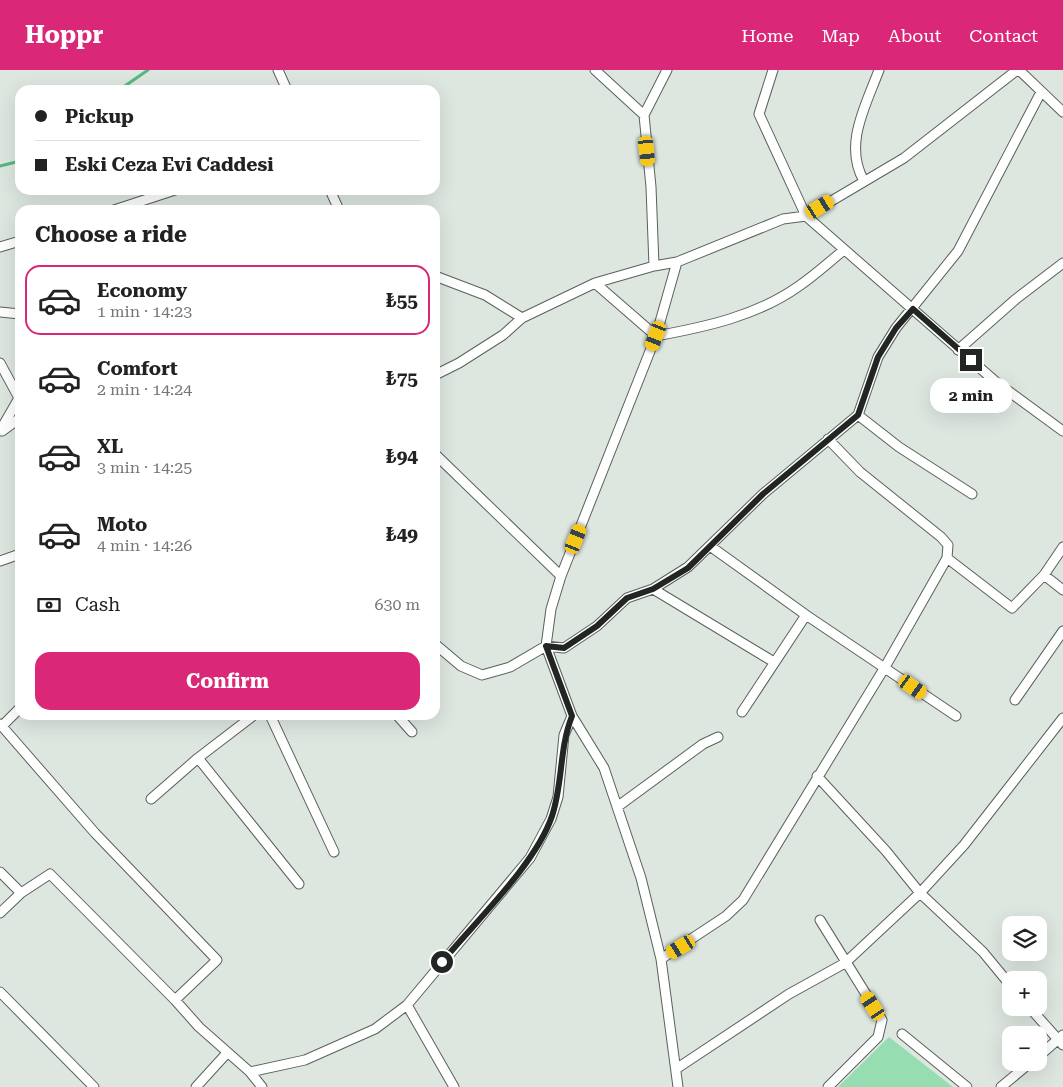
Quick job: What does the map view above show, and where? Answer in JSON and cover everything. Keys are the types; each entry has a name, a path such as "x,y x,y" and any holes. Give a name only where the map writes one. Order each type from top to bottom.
{"street":[{"path":"278,70 285,85"},
{"path":"596,70 644,115"},
{"path":"654,266 651,187 644,115 666,70"},
{"path":"773,70 759,114 806,216 996,382 1063,431"},
{"path":"864,181 857,170 855,137 880,70"},
{"path":"440,372 459,363 503,335 522,318 595,283 654,266 677,262 783,219 806,216 904,158 1018,70 1063,112"},
{"path":"440,648 462,666 482,674 510,666 546,646 564,648 597,626 627,598 653,589 688,568 763,494 858,415 878,357 896,328 958,251 1041,92"},
{"path":"129,205 160,195"},
{"path":"0,247 15,242"},
{"path":"656,336 696,328 754,311 798,287 844,250"},
{"path":"677,262 656,336 560,576 551,609 546,646 572,716 604,768 641,878 661,959 677,1087"},
{"path":"958,350 1016,298 1063,263"},
{"path":"440,278 485,295 522,318"},
{"path":"595,283 656,336"},
{"path":"0,312 15,314"},
{"path":"0,363 15,391"},
{"path":"0,432 15,405"},
{"path":"858,415 899,447 972,494"},
{"path":"0,432 15,422"},
{"path":"661,959 726,916 743,900 885,667 947,558 948,545 941,537 860,472 828,439"},
{"path":"440,459 560,576"},
{"path":"710,546 806,615 956,716"},
{"path":"947,558 1012,608 1044,575 1063,547"},
{"path":"0,561 15,556"},
{"path":"1044,575 1063,590"},
{"path":"653,589 774,662"},
{"path":"742,712 806,615"},
{"path":"1015,700 1063,631"},
{"path":"15,712 1,725 95,833 216,960 175,1000"},
{"path":"250,1072 304,1060 375,1029 407,1005 530,858 551,819 558,797 564,735 572,716"},
{"path":"676,1069 789,994 845,963 920,893 964,845 1063,718"},
{"path":"151,799 198,758 247,720"},
{"path":"272,720 334,852"},
{"path":"401,720 412,732"},
{"path":"617,808 702,744 718,736"},
{"path":"198,758 300,884"},
{"path":"817,776 886,851 920,893 983,952 1002,975"},
{"path":"0,872 21,893"},
{"path":"0,914 21,893 50,874 175,1000 199,1027 250,1072 262,1087"},
{"path":"820,920 882,1020 878,1037 828,1087"},
{"path":"0,992 94,1087"},
{"path":"407,1005 454,1087"},
{"path":"1038,1016 1061,1040 1047,1050"},
{"path":"902,1034 967,1087"},
{"path":"196,1087 228,1053"},
{"path":"1001,1087 1020,1071"}],"green space":[{"path":"889,1037 953,1087 838,1087"}],"waterway":[{"path":"126,85 148,70"},
{"path":"0,166 15,162"}],"route":[{"path":"442,962 530,858 551,819 558,797 564,735 572,716 546,646 564,648 597,626 627,598 653,589 688,568 763,494 858,415 878,357 896,328 913,309 971,360"}]}
